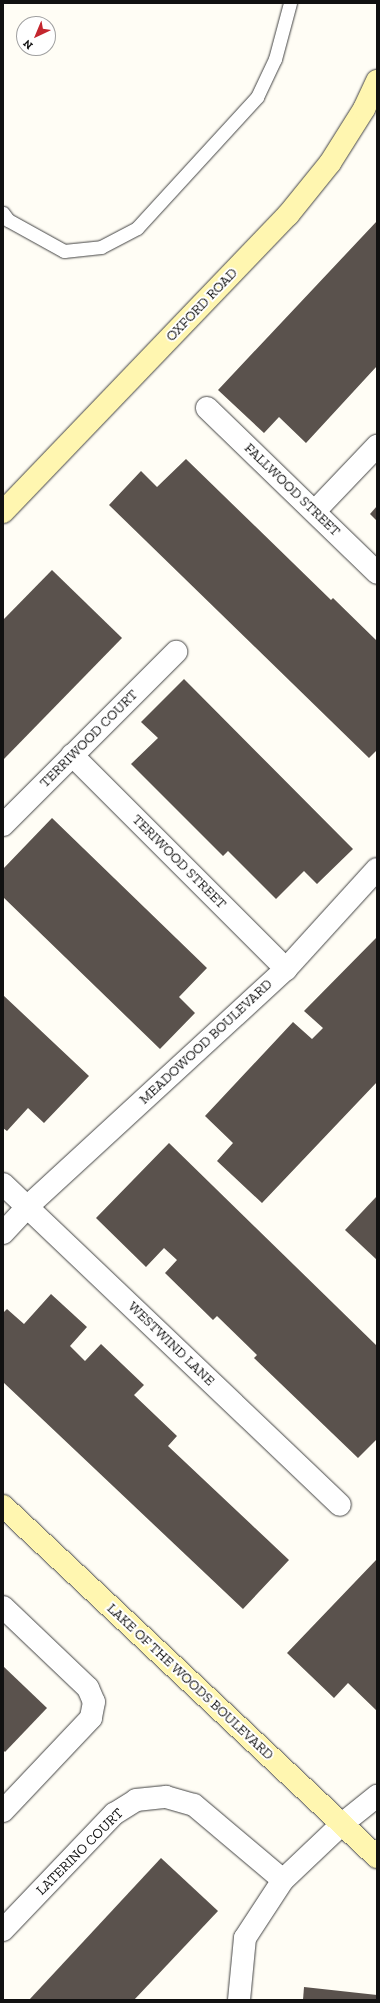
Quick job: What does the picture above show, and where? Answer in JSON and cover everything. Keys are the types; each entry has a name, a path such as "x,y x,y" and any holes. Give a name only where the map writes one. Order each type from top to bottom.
{"street":[{"name":"OXFORD ROAD","path":"3,512 288,216 330,163 364,109 377,81"},
{"name":"FALLWOOD STREET","path":"207,408 315,511 377,573"},
{"path":"315,511 377,446"},
{"name":"TERRIWOOD COURT","path":"3,825 176,652"},
{"name":"TERIWOOD STREET","path":"72,755 286,969"},
{"name":"MEADOWOOD BOULEVARD","path":"27,1207 286,969 377,869"},
{"name":"WESTWIND LANE","path":"3,1184 340,1505"},
{"path":"3,1233 27,1207"},
{"name":"LAKE OF THE WOODS BOULEVARD","path":"3,1506 377,1857"},
{"path":"3,1607 88,1688 94,1702 91,1718 3,1812"},
{"path":"239,2000 245,1938 284,1880 342,1824 377,1796"},
{"name":"LATERINO COURT","path":"3,1930 114,1814 136,1800 166,1797 194,1805 284,1880"}],"lane":[{"path":"3,213 8,220 64,251 101,247 137,228 258,97 276,59 290,3"}],"building":[{"path":"377,221 377,366 306,443 279,417 264,433 218,390"},
{"path":"186,459 331,600 333,598 377,641 377,750 369,758 109,505 141,471 157,487"},
{"path":"377,506 377,521 370,514"},
{"path":"52,570 122,638 3,760 3,620"},
{"path":"184,679 353,849 317,884 304,871 276,899 228,851 223,856 131,764 158,738 141,722"},
{"path":"52,818 207,968 179,997 195,1013 160,1049 3,897 3,869"},
{"path":"377,937 377,1082 262,1203 217,1161 233,1143 205,1116 293,1022 312,1039 323,1028 304,1011"},
{"path":"3,995 89,1076 44,1123 28,1108 7,1131 3,1128"},
{"path":"169,1143 377,1346 377,1439 358,1458 254,1358 257,1355 217,1316 213,1320 165,1273 177,1260 164,1248 146,1267 96,1218"},
{"path":"377,1196 377,1260 345,1230"},
{"path":"51,1294 87,1327 70,1346 85,1361 101,1344 144,1385 134,1395 177,1436 168,1446 289,1560 243,1609 3,1382 3,1313 7,1309 24,1324"},
{"path":"377,1559 376,1710 348,1683 334,1698 287,1653"},
{"path":"3,1666 47,1708 5,1752 3,1750"},
{"path":"161,1858 218,1911 134,2000 29,2000"},
{"path":"304,1987 377,1995 377,2000 303,2000"}]}
